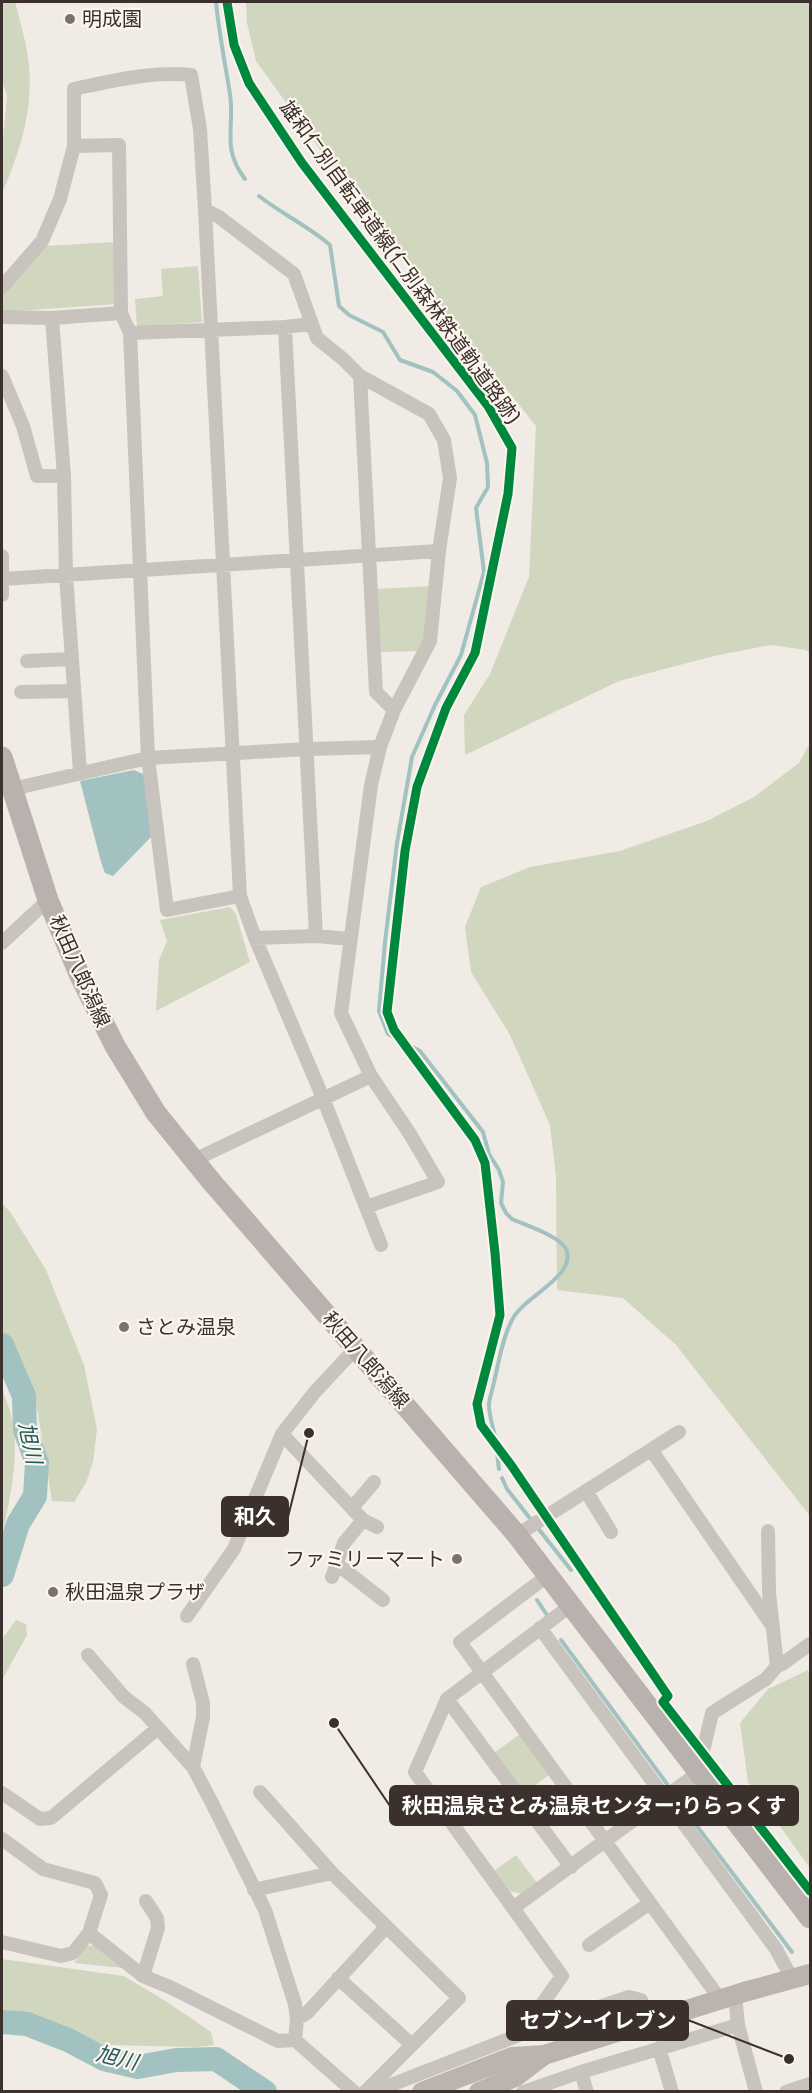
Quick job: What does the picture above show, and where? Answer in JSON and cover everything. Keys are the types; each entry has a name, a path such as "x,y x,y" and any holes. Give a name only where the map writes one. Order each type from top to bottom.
{"main road":[{"name":"秋田八郎潟線","path":"2,757 48,900 80,976 115,1046 156,1113 355,1349 528,1527 547,1576 810,1918"}],"street":[{"path":"2,287 42,242 60,199 74,146 74,89 132,77 175,73 191,75 200,129 205,210 240,896 255,938 323,1098 381,1245"},
{"path":"74,146 119,145 121,313 130,333 148,758 167,910 240,896"},
{"path":"205,210 219,217 294,274 306,303 310,324 317,338 360,376 429,414 444,440 450,478 439,551 430,641 394,710 380,747 371,785 341,1012 371,1076 410,1134 438,1182 366,1206"},
{"path":"2,317 52,318 121,313"},
{"path":"52,318 64,476 66,574 80,772"},
{"path":"130,333 310,324"},
{"path":"285,327 316,936"},
{"path":"2,376 23,426 37,476 64,476"},
{"path":"360,376 376,692 394,710"},
{"path":"2,579 439,551"},
{"path":"2,556 2,595"},
{"path":"27,661 72,659"},
{"path":"21,692 74,691"},
{"path":"12,789 148,758 308,748 380,747"},
{"path":"2,943 48,900"},
{"path":"255,938 316,936 350,939"},
{"path":"194,1160 371,1076"},
{"path":"187,1616 234,1549 282,1434 355,1349"},
{"path":"528,1527 680,1432"},
{"path":"282,1434 363,1520 377,1527"},
{"path":"652,1451 773,1626"},
{"path":"352,1508 374,1482"},
{"path":"586,1491 611,1532"},
{"path":"363,1520 344,1543 335,1571 383,1600"},
{"path":"768,1531 770,1592 777,1666"},
{"path":"547,1576 460,1642 650,1903 728,1997 756,2091"},
{"path":"537,2028 535,2013 562,1976 415,1772 447,1699 570,1606"},
{"path":"422,2091 512,2057 544,2055 801,1976 776,1949 540,1628"},
{"path":"513,1908 698,1773 712,1713 766,1679 777,1666 810,1644"},
{"path":"88,1655 123,1697 145,1713 193,1767 265,1910 295,2004 297,2019 295,2040"},
{"path":"193,1664 203,1703 203,1717 193,1767"},
{"path":"447,1699 571,1867"},
{"path":"2,1793 40,1819 51,1818 158,1728"},
{"path":"260,1792 332,1873 459,1998 365,2091"},
{"path":"2,1839 43,1869 95,1883 101,1895 89,1933 73,1953 61,1956 2,1942"},
{"path":"254,1890 332,1873"},
{"path":"143,1976 158,1928 157,1918 146,1900"},
{"path":"589,1945 650,1903"},
{"path":"297,2019 307,2013 386,1927"},
{"path":"89,1933 143,1976 278,2041 295,2040 354,2091"},
{"path":"338,1978 411,2044"},
{"path":"373,2091 537,2028 629,1997 641,2000 651,2021"},
{"path":"523,2091 738,2025"},
{"path":"659,2048 672,2091"},
{"path":"479,2091 515,2077 544,2055"},
{"path":"581,2072 587,2091"},
{"path":"786,2091 810,2084"}],"green space":[{"path":"2,2 15,2 27,49 30,83 24,131 2,194 2,152 7,96 2,80"},
{"path":"246,2 810,2 810,654 806,650 771,645 714,656 619,681 465,755 464,715 490,674 529,577 536,426 371,220 256,61 247,23"},
{"path":"116,242 117,304 2,312 2,292 44,246"},
{"path":"198,266 202,322 137,327 135,299 163,296 161,269"},
{"path":"431,586 426,637 419,651 381,652 376,589"},
{"path":"810,743 810,1516 676,1345 623,1298 557,1290 556,1177 550,1125 510,1035 471,972 465,927 481,887 530,867 620,851 707,821 754,797 799,763"},
{"path":"230,907 236,914 250,962 156,1011 159,960 167,941 160,920"},
{"path":"2,1203 11,1213 46,1270 84,1365 97,1429 93,1462 86,1483 74,1502 52,1501 35,1396 26,1372 2,1331"},
{"path":"2,1389 14,1428 15,1459 2,1535"},
{"path":"16,1620 26,1624 27,1635 2,1680 2,1639"},
{"path":"808,1670 810,1676 810,1868 748,1782 740,1723 768,1689"},
{"path":"520,1734 550,1774 525,1793 494,1753"},
{"path":"516,1855 537,1883 522,1894 509,1891 494,1871"},
{"path":"97,1945 123,1968 74,1963 87,1946"},
{"path":"2,1959 124,1976 211,2032 214,2045 198,2047 105,2045 83,2041 37,2017 2,2014"}],"water":[{"path":"134,770 145,775 151,837 113,876 105,873 101,862 80,781"}],"waterway":[{"path":"216,2 230,94 231,147 233,157 245,179"},
{"path":"259,196 330,245 339,306 349,315 383,332 400,360 433,372 457,391 475,415 487,463 488,487 476,508 484,572 461,655 412,757 397,843 379,1011 388,1034 420,1051 483,1132 489,1154 503,1182 501,1203 506,1213 512,1219 551,1236 559,1241 567,1251 567,1261 563,1270 556,1279 526,1303 509,1327 489,1402 495,1437"},
{"name":"旭川","path":"2,1345 24,1396 25,1430 37,1463 35,1496 18,1524 2,1575"},
{"path":"497,1453 499,1469"},
{"path":"502,1478 507,1489 532,1521"},
{"path":"537,1527 571,1570"},
{"path":"537,1600 547,1615"},
{"path":"561,1640 667,1784"},
{"path":"678,1801 792,1952"},
{"name":"旭川","path":"2,2022 27,2024 68,2040 104,2059 138,2067 176,2060 216,2059 265,2092"}],"cycle path":[{"name":"雄和仁別自転車道線(仁別森林鉄道軌道路跡)","path":"227,2 234,45 249,83 302,163 488,406 512,448 508,494 475,653 446,708 417,787 405,851 387,1012 394,1030 475,1140 485,1163 500,1315 477,1404 481,1425 511,1465 668,1696 663,1702 810,1891"}],"place":[{"name":"明成園","path":"70,19"},
{"name":"さとみ温泉","path":"124,1327"},
{"name":"和久","path":"309,1433"},
{"name":"ファミリーマート","path":"457,1559"},
{"name":"秋田温泉プラザ","path":"53,1592"},
{"name":"秋田温泉さとみ温泉センター;りらっくす","path":"334,1723"},
{"name":"セブン-イレブン","path":"789,2059"}]}
